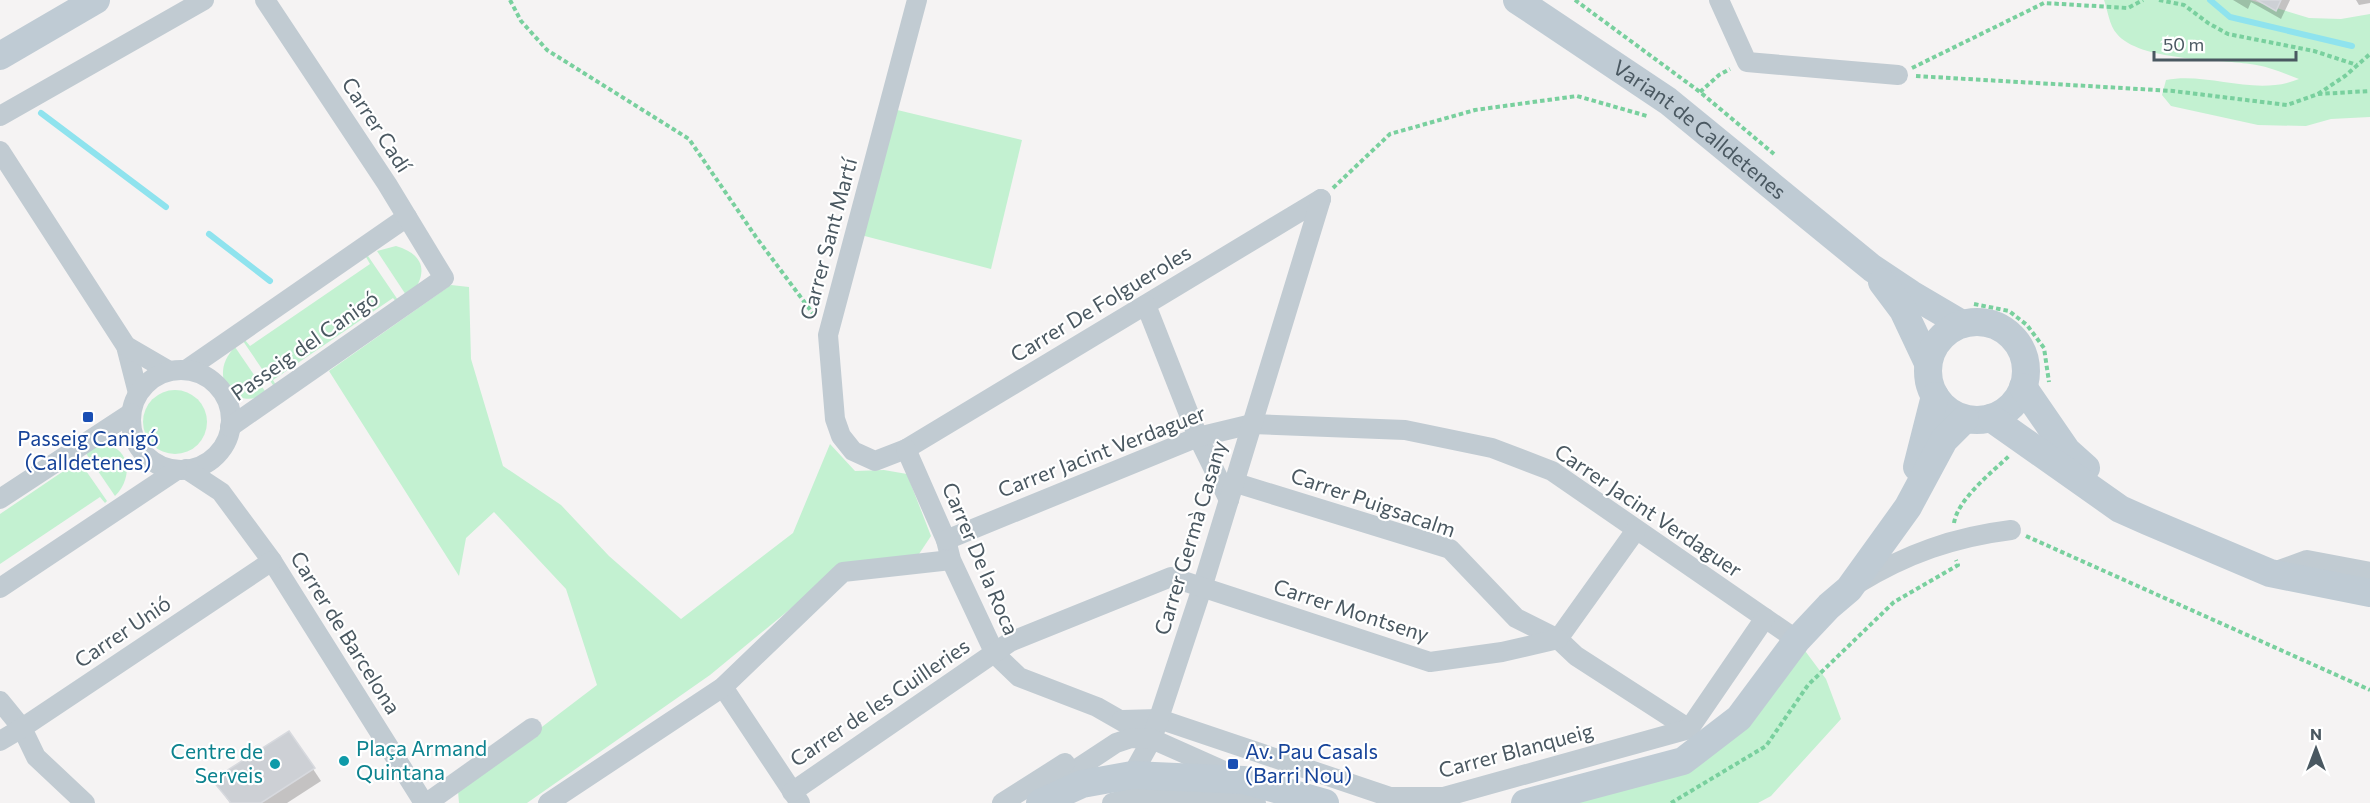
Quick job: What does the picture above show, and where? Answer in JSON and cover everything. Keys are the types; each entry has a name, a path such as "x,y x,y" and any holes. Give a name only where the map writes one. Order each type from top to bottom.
{"street":[{"path":"0,56 96,0"},
{"path":"0,116 204,0"},
{"name":"Carrer Cadí","path":"265,0 407,217 444,278"},
{"name":"Variant de Calldetenes","path":"1517,0 1668,101 1872,268 1911,294 1966,314 1980,322 1991,324 2010,335 2018,344 2025,359 2026,370 2036,386 2003,412 1978,418 1944,440 1908,507 1849,589 1829,606 1797,640 1739,718 1683,761 1525,803"},
{"path":"1719,0 1747,62 1898,75"},
{"name":"Carrer Sant Martí","path":"906,449 875,461 853,451 841,436 835,419 828,335 916,5"},
{"path":"0,151 126,346 138,393"},
{"name":"Carrer De Folgueroles","path":"906,449 1321,199"},
{"name":"Carrer Germà Casany","path":"1132,775 1152,739 1202,588 1321,199"},
{"path":"230,427 225,444 216,455 196,467 182,469 160,465 148,458 132,433 131,413 138,393 143,387 178,370 407,217"},
{"name":"Variant de Calldetenes","path":"1872,268 1902,310 1928,363 1928,378 1935,396 1919,463 1893,514 1882,544"},
{"name":"Passeig del Canigó","path":"230,427 444,278"},
{"path":"1146,305 1198,437 1233,491"},
{"path":"1928,363 1940,338 1966,314"},
{"path":"126,346 178,370"},
{"name":"Passeig del Canigó","path":"178,370 202,375 217,385 225,395 230,412 230,427"},
{"path":"2036,386 2067,451 2147,521"},
{"path":"1935,396 1951,413 1978,418 2120,509 2270,573 2370,593"},
{"path":"0,499 131,413"},
{"name":"Carrer Jacint Verdaguer","path":"946,540 1198,437 1252,423 1405,430 1492,448 1552,471 1797,640"},
{"name":"Carrer De la Roca","path":"906,449 946,540 951,560 995,654 1019,677 1097,707 1250,791"},
{"name":"Carrer de Barcelona","path":"216,455 221,492"},
{"path":"0,588 182,469"},
{"name":"Carrer de Barcelona","path":"182,469 221,492 272,561 425,803"},
{"name":"Carrer Puigsacalm","path":"1233,491 1450,549 1516,618 1558,639 1576,656 1689,729"},
{"path":"1558,639 1636,530"},
{"path":"1849,589 1882,569 1937,545 1980,534 2011,530"},
{"path":"548,803 723,687 843,573 951,560"},
{"path":"2270,573 2307,560 2370,572"},
{"name":"Carrer Unió","path":"0,741 272,561"},
{"name":"Carrer Montseny","path":"995,654 1010,642 1171,577 1430,662 1502,652 1558,639"},
{"path":"1689,729 1765,618"},
{"name":"Carrer de les Guilleries","path":"796,797 995,654"},
{"path":"723,687 796,797"},
{"path":"0,701 22,728 36,757 85,803"},
{"name":"Carrer De la Roca","path":"1122,720 1158,719"},
{"name":"Carrer Blanqueig","path":"1158,719 1389,797 1444,797 1689,729"},
{"path":"1108,748 1122,720"},
{"path":"425,803 532,728"},
{"path":"1033,803 1069,774 1108,748 1131,738 1152,739"},
{"path":"1108,748 1132,775"},
{"path":"1002,803 1070,760 1091,750 1108,748"},
{"path":"1040,803 1082,784 1132,775 1325,803"},
{"path":"1112,803 1135,797 1245,800 1250,791"}],"path":[{"path":"510,0 521,21 547,50 689,139 756,237 828,335"},
{"path":"1575,0 1700,92 1780,160"},
{"path":"1898,75 2044,3 2128,8 2143,0"},
{"path":"2159,0 2184,5 2208,23 2228,34 2314,51 2358,64"},
{"path":"2318,94 2370,54"},
{"path":"1700,92 1719,75 1747,62"},
{"path":"1898,75 2173,91 2287,105 2318,94 2370,91"},
{"path":"1321,199 1390,134 1474,110 1576,96 1650,117"},
{"path":"1966,314 2008,311 2027,325 2044,348 2036,386"},
{"path":"1671,803 1766,746 1808,685 1894,602 1958,565 1951,542 1956,512 2010,455"},
{"path":"2011,530 2370,690"}],"green space":[{"path":"2104,0 2250,0 2309,18 2341,19 2370,14 2370,117 2331,119 2306,126 2258,125 2171,106 2162,95 2166,80 2183,78 2266,86 2299,79 2257,65 2160,54 2128,43 2114,30"},
{"path":"889,108 1022,140 991,269 857,234"},
{"path":"396,246 414,255 421,267 419,282 408,298 377,251"},
{"path":"368,256 400,303 398,304 393,298 273,380 277,387 275,388 243,341 245,340 250,346 370,264 366,257"},
{"path":"451,285 469,287 471,359 503,466 561,505 609,556 681,619 793,533 830,444 855,471 884,470 907,474 931,536 919,554 840,568 710,675 527,803 459,803 458,791 597,685 566,589 494,512 466,538 459,576 329,371"},
{"path":"235,347 267,394 254,398 243,398 227,388 223,369"},
{"path":"175,390 193,396 201,404 207,422 201,440 193,448 175,454 157,448 149,440 143,422 149,404 157,396"},
{"path":"97,444 117,449 126,462 125,479 115,496 83,449"},
{"path":"75,455 107,501 105,503 100,497 0,564 0,514 77,462 73,456"},
{"path":"1797,640 1826,679 1841,719 1771,796 1758,803 1525,803 1683,761"}],"building":[{"path":"2257,0 2281,0 2276,11"},
{"name":"Centre de Serveis","path":"289,731 315,768 261,803 231,803 212,780"}],"waterway":[{"path":"2210,0 2230,17 2352,46"},
{"path":"41,113 166,207"},
{"path":"209,234 270,281"}],"place":[{"name":"Passeig Canigó (Calldetenes)","path":"88,417"},
{"name":"Plaça Armand Quintana","path":"344,761"},
{"name":"Centre de Serveis","path":"275,764"},
{"name":"Av. Pau Casals (Barri Nou)","path":"1233,764"}]}
